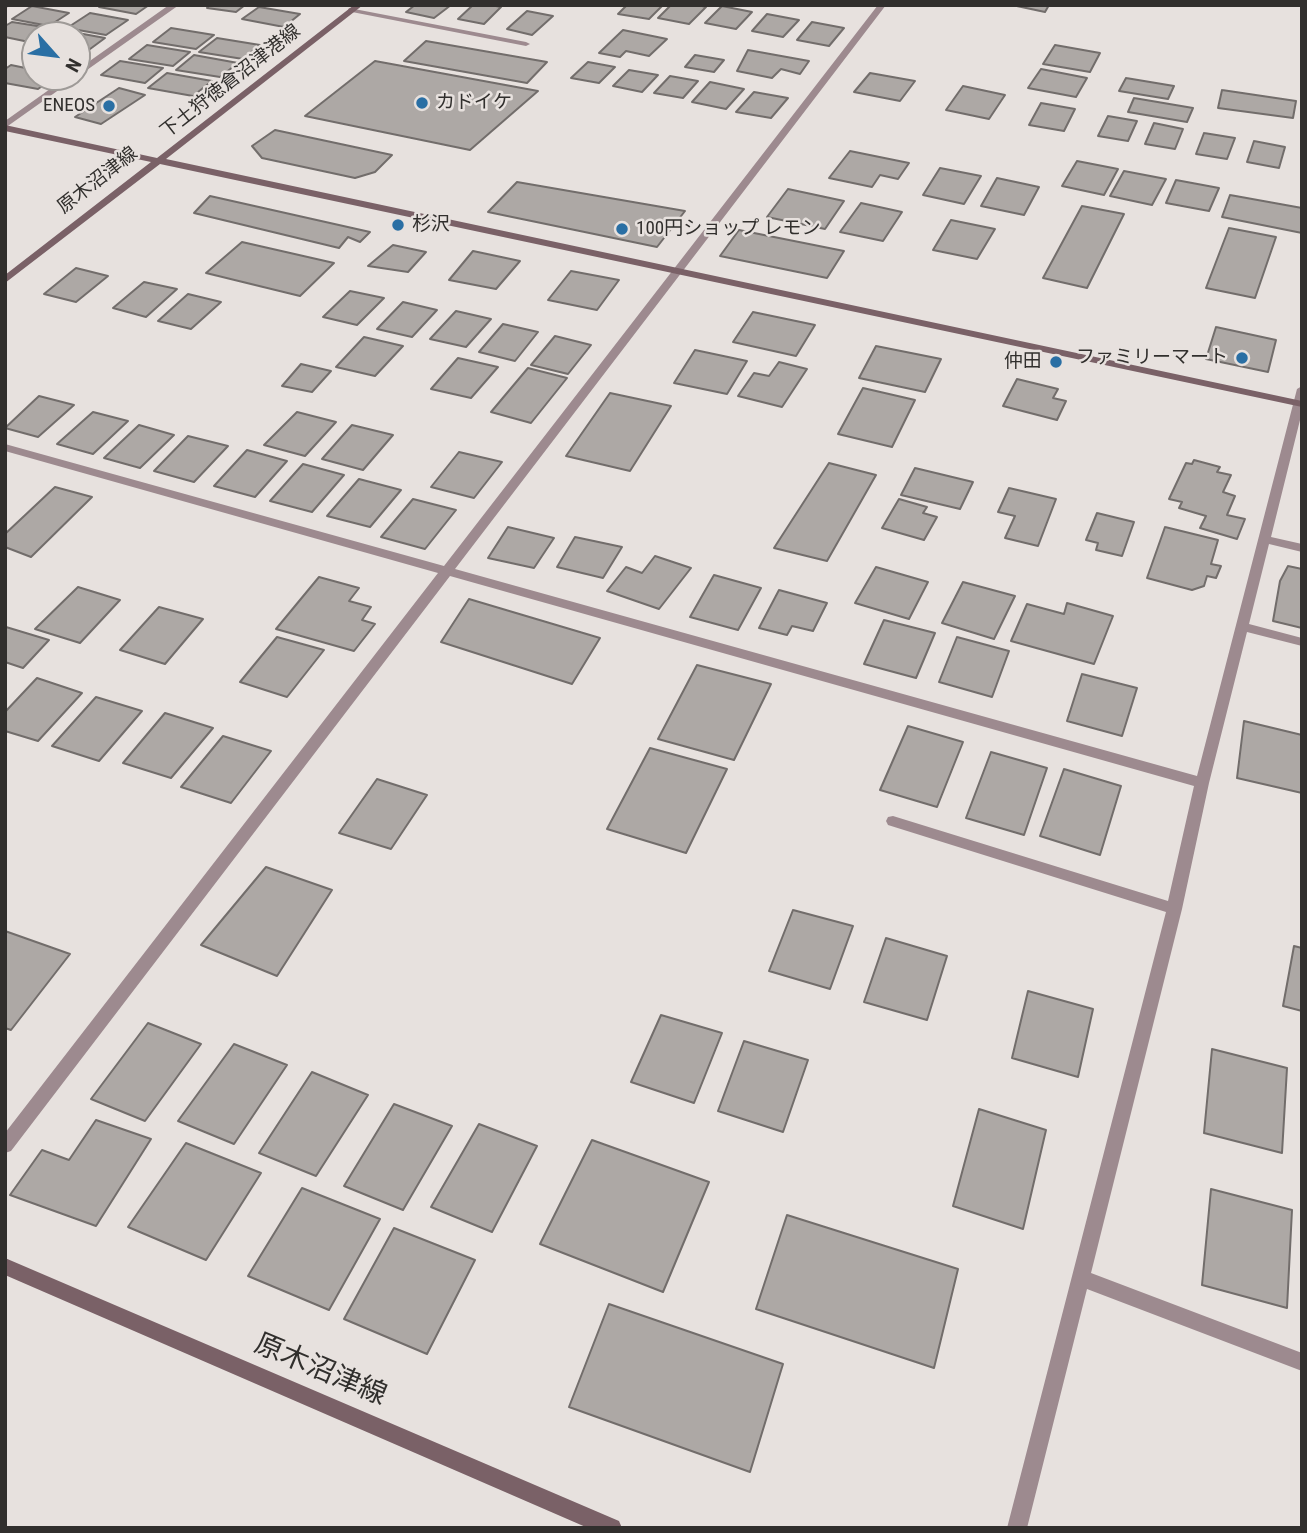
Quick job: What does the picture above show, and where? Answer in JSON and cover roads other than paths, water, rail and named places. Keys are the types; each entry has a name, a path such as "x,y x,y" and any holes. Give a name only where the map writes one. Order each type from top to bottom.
{"main road":[{"name":"下土狩徳倉沼津港線","path":"159,160 356,8"},
{"name":"原木沼津線","path":"5,127 159,160"},
{"path":"159,160 677,272 1301,399"},
{"name":"原木沼津線","path":"5,280 159,160"},
{"name":"原木沼津線","path":"5,1266 612,1528"}],"street":[{"path":"91,65 175,5"},
{"path":"5,1146 882,5"},
{"path":"356,8 526,44"},
{"path":"5,127 54,91"},
{"path":"1017,1528 1174,909 1241,625 1301,399"},
{"path":"5,447 1202,783"},
{"path":"1264,539 1302,548"},
{"path":"1241,625 1302,642"},
{"path":"893,821 1174,909"},
{"path":"1080,1278 1302,1362"}],"place":[{"name":"カドイケ","path":"422,103"},
{"name":"ENEOS","path":"109,106"},
{"name":"杉沢","path":"398,225"},
{"name":"100円ショップ レモン","path":"622,229"},
{"name":"ファミリーマート","path":"1242,358"},
{"name":"仲田","path":"1056,362"}]}
